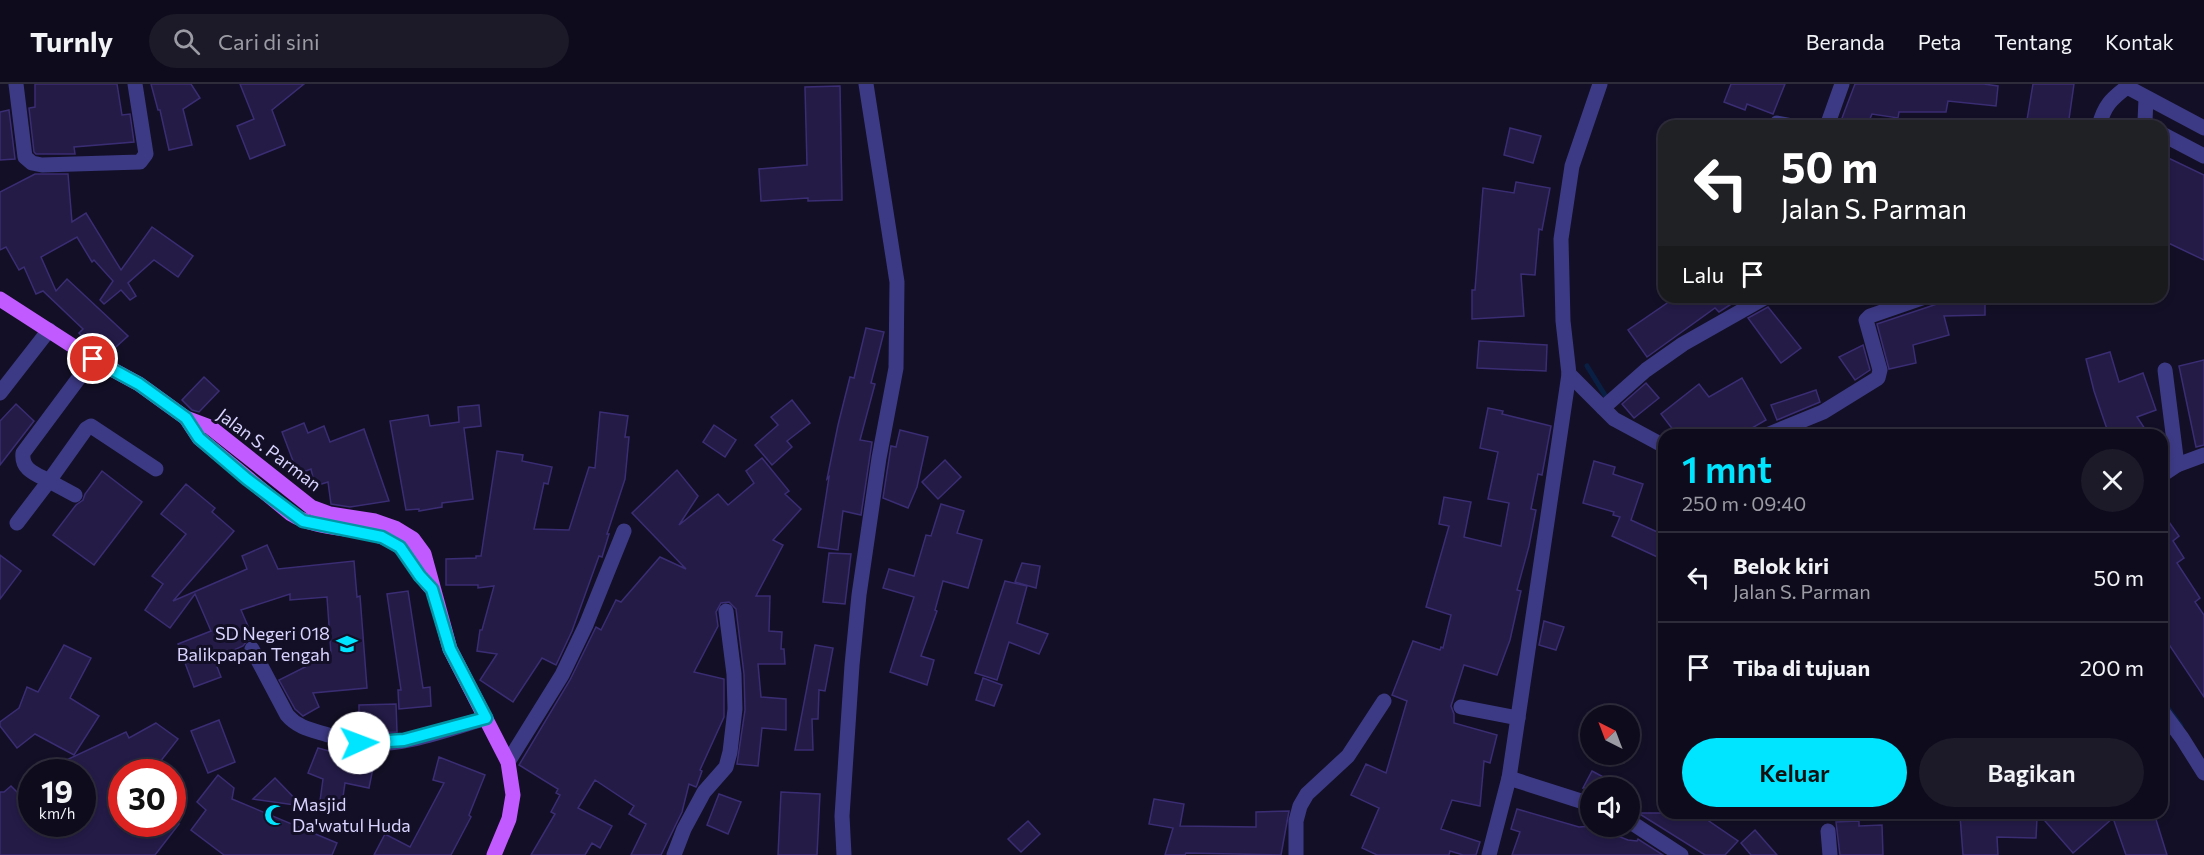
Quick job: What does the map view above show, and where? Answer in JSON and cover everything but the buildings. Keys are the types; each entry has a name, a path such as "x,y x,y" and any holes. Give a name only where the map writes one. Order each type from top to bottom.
{"main road":[{"name":"Jalan S. Parman","path":"0,299 93,359 139,384 186,418 199,438 291,514 303,521 382,537 400,547 432,589 450,649 508,762 513,795 508,819 494,855"}],"street":[{"path":"16,84 24,157 32,163 42,165 140,162 144,159 146,154 135,84"},
{"path":"844,855 842,816 859,595 879,458 896,368 897,282 866,84"},
{"path":"1489,855 1509,778 1569,374 1563,321 1561,239 1572,166 1600,84"},
{"path":"1829,120 1842,84"},
{"path":"2101,120 2111,99 2127,86 2146,99 2204,128"},
{"path":"2145,120 2146,99"},
{"path":"2168,137 2204,156"},
{"path":"1603,408 1646,370 1756,303"},
{"path":"1782,429 1823,412 1878,378 1880,370 1866,320 1870,316 1907,303"},
{"path":"0,393 49,330"},
{"path":"75,495 26,468 22,461 23,453 93,359"},
{"path":"2165,370 2177,465"},
{"path":"1569,374 1614,419 1658,443"},
{"path":"17,523 86,429 91,426 156,469"},
{"path":"2168,471 2177,465 2204,455"},
{"path":"508,762 562,675 586,625 624,531"},
{"path":"674,855 684,829 704,792 726,767 730,752 735,709 735,674 726,611"},
{"path":"252,649 287,715 303,728 359,743 378,743 404,740 486,718"},
{"path":"1296,855 1296,821 1300,806 1307,795 1348,756 1384,701"},
{"path":"1461,707 1518,718"},
{"path":"2168,719 2204,773"},
{"path":"1509,778 1580,801"},
{"path":"1640,828 1681,855"},
{"path":"1828,831 1830,855"}],"waterway":[{"path":"1587,366 1608,400"},
{"path":"2168,708 2181,726"}],"place":[{"name":"SD Negeri 018 Balikpapan Tengah","path":"347,644"},
{"name":"Masjid Da'watul Huda","path":"275,815"}],"route":[{"path":"93,359 139,384 186,418 199,438 291,514 303,521 382,537 400,547 432,589 450,649 486,718 404,740 359,743"}]}
